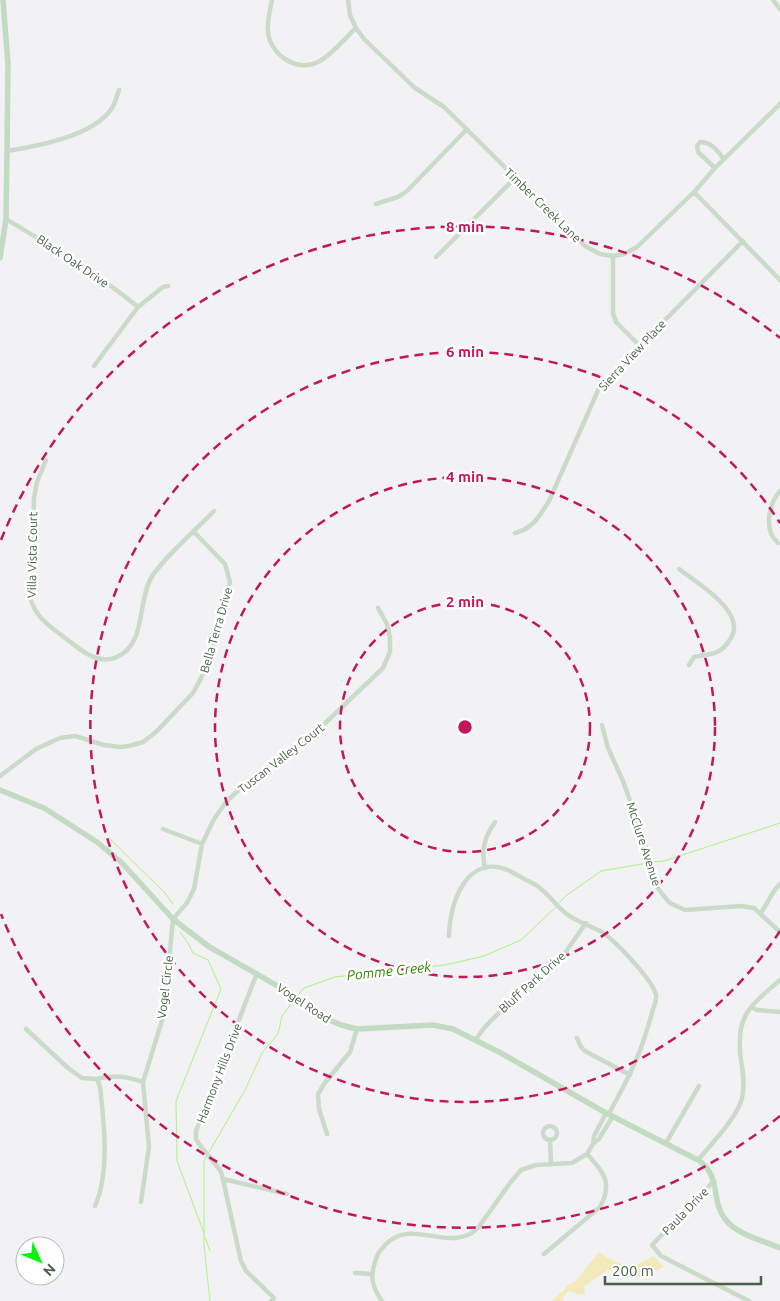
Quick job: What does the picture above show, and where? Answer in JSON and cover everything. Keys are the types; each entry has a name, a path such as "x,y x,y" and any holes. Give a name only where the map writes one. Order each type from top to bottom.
{"street":[{"path":"0,258 6,219 8,64 2,23 3,0"},
{"path":"272,0 268,30 270,41 276,51 286,60 297,64 307,65 316,63 326,57 356,28"},
{"name":"Timber Creek Lane","path":"348,0 350,14 356,28 364,39 415,88 444,107 585,246 600,254 613,256"},
{"path":"773,0 780,9"},
{"path":"7,150 49,142 68,136 96,123 112,108 119,90"},
{"path":"639,345 616,322 613,313 613,256 624,254 637,247 780,104"},
{"path":"376,204 398,197 407,191 467,129"},
{"path":"715,168 698,152 697,146 700,142 710,144 724,159"},
{"path":"436,257 515,178"},
{"path":"694,192 780,280"},
{"name":"Black Oak Drive","path":"6,219 104,281 138,307"},
{"name":"Sierra View Place","path":"515,533 526,531 539,518 549,501 600,386 743,241"},
{"path":"94,366 138,307 163,287 168,286"},
{"name":"Villa Vista Court","path":"46,460 37,482 34,498 30,600 40,617 90,656 102,659 114,658 130,647 136,635 146,590 152,577 163,563 214,511"},
{"path":"778,544 771,534 770,512 774,498 780,490"},
{"name":"Bella Terra Drive","path":"0,776 36,748 60,738 75,736 120,747 143,742 156,732 193,694 208,665 230,582 225,564 194,532"},
{"path":"679,569 725,605 733,618 734,633 729,642 718,652 694,657 689,665"},
{"name":"Tuscan Valley Court","path":"174,919 187,903 194,889 202,844 227,801 241,788 318,730 383,668 390,652 390,638 387,624 378,608"},
{"name":"McClure Avenue","path":"602,725 608,748 624,781 642,834 657,887 670,903 685,910 741,906 754,908 780,932"},
{"name":"Vogel Road","path":"0,790 44,808 97,842 122,863 174,919 208,946 257,973 334,1023 357,1029 441,1026 453,1029 476,1039 609,1114 698,1160"},
{"path":"485,868 482,856 483,846 488,832 495,822"},
{"path":"163,829 202,844"},
{"path":"382,1301 376,1293 371,1274 377,1254 390,1240 403,1234 461,1239 472,1234 478,1228 521,1170 536,1165 572,1163 587,1154 593,1144 600,1139 609,1114 630,1075 646,1033 656,996 650,982 640,969 604,934 586,923 570,917 556,906 541,888 507,870 485,868 467,878 456,897 449,921 450,936"},
{"path":"761,914 780,884"},
{"name":"Vogel Circle","path":"142,1202 149,1147 143,1082 164,1014 174,919"},
{"name":"Bluff Park Drive","path":"476,1039 484,1028 529,982 563,956 586,923"},
{"name":"Harmony Hills Drive","path":"257,973 196,1131 196,1139 220,1170 241,1261 246,1271 274,1300"},
{"path":"780,980 751,1007 742,1019 739,1040 744,1086 740,1105 698,1160 708,1168 714,1181 720,1211 728,1223 742,1232 780,1248"},
{"path":"751,1007 757,1010 780,1012"},
{"path":"26,1029 68,1068 82,1078 97,1080 115,1075 143,1082"},
{"path":"328,1134 319,1109 318,1094 350,1052 357,1029"},
{"path":"577,1038 585,1051 630,1075"},
{"path":"96,1206 101,1193 105,1136 100,1087 97,1080"},
{"path":"666,1143 699,1086"},
{"path":"550,1140 551,1164"},
{"path":"544,1254 600,1208 605,1198 606,1181 603,1171 587,1154"},
{"path":"223,1179 287,1194"},
{"name":"Paula Drive","path":"714,1181 652,1245 661,1256 749,1301"},
{"path":"355,1273 371,1274"}],"shaded area":[{"path":"599,1252 632,1269 654,1256 664,1267 651,1273 647,1280 637,1275 608,1270 584,1286 585,1295 568,1291 561,1301 552,1301 568,1285 575,1282"}],"waterway":[{"name":"Pomme Creek","path":"652,862 664,861 780,823"},
{"path":"109,838 165,893 173,904"},
{"name":"Pomme Creek","path":"559,903 567,895 601,871 648,863"},
{"name":"Pomme Creek","path":"297,996 304,988 335,977 445,965 484,956 521,940 557,906"},
{"path":"180,932 193,953 208,960 221,989 176,1101 177,1161 204,1233"},
{"name":"Pomme Creek","path":"208,1154 245,1090 262,1053 278,1034 282,1016 295,999"},
{"name":"Pomme Creek","path":"206,1157 204,1161 204,1245 210,1301"},
{"name":"Pomme Creek","path":"205,1237 210,1251"}]}
